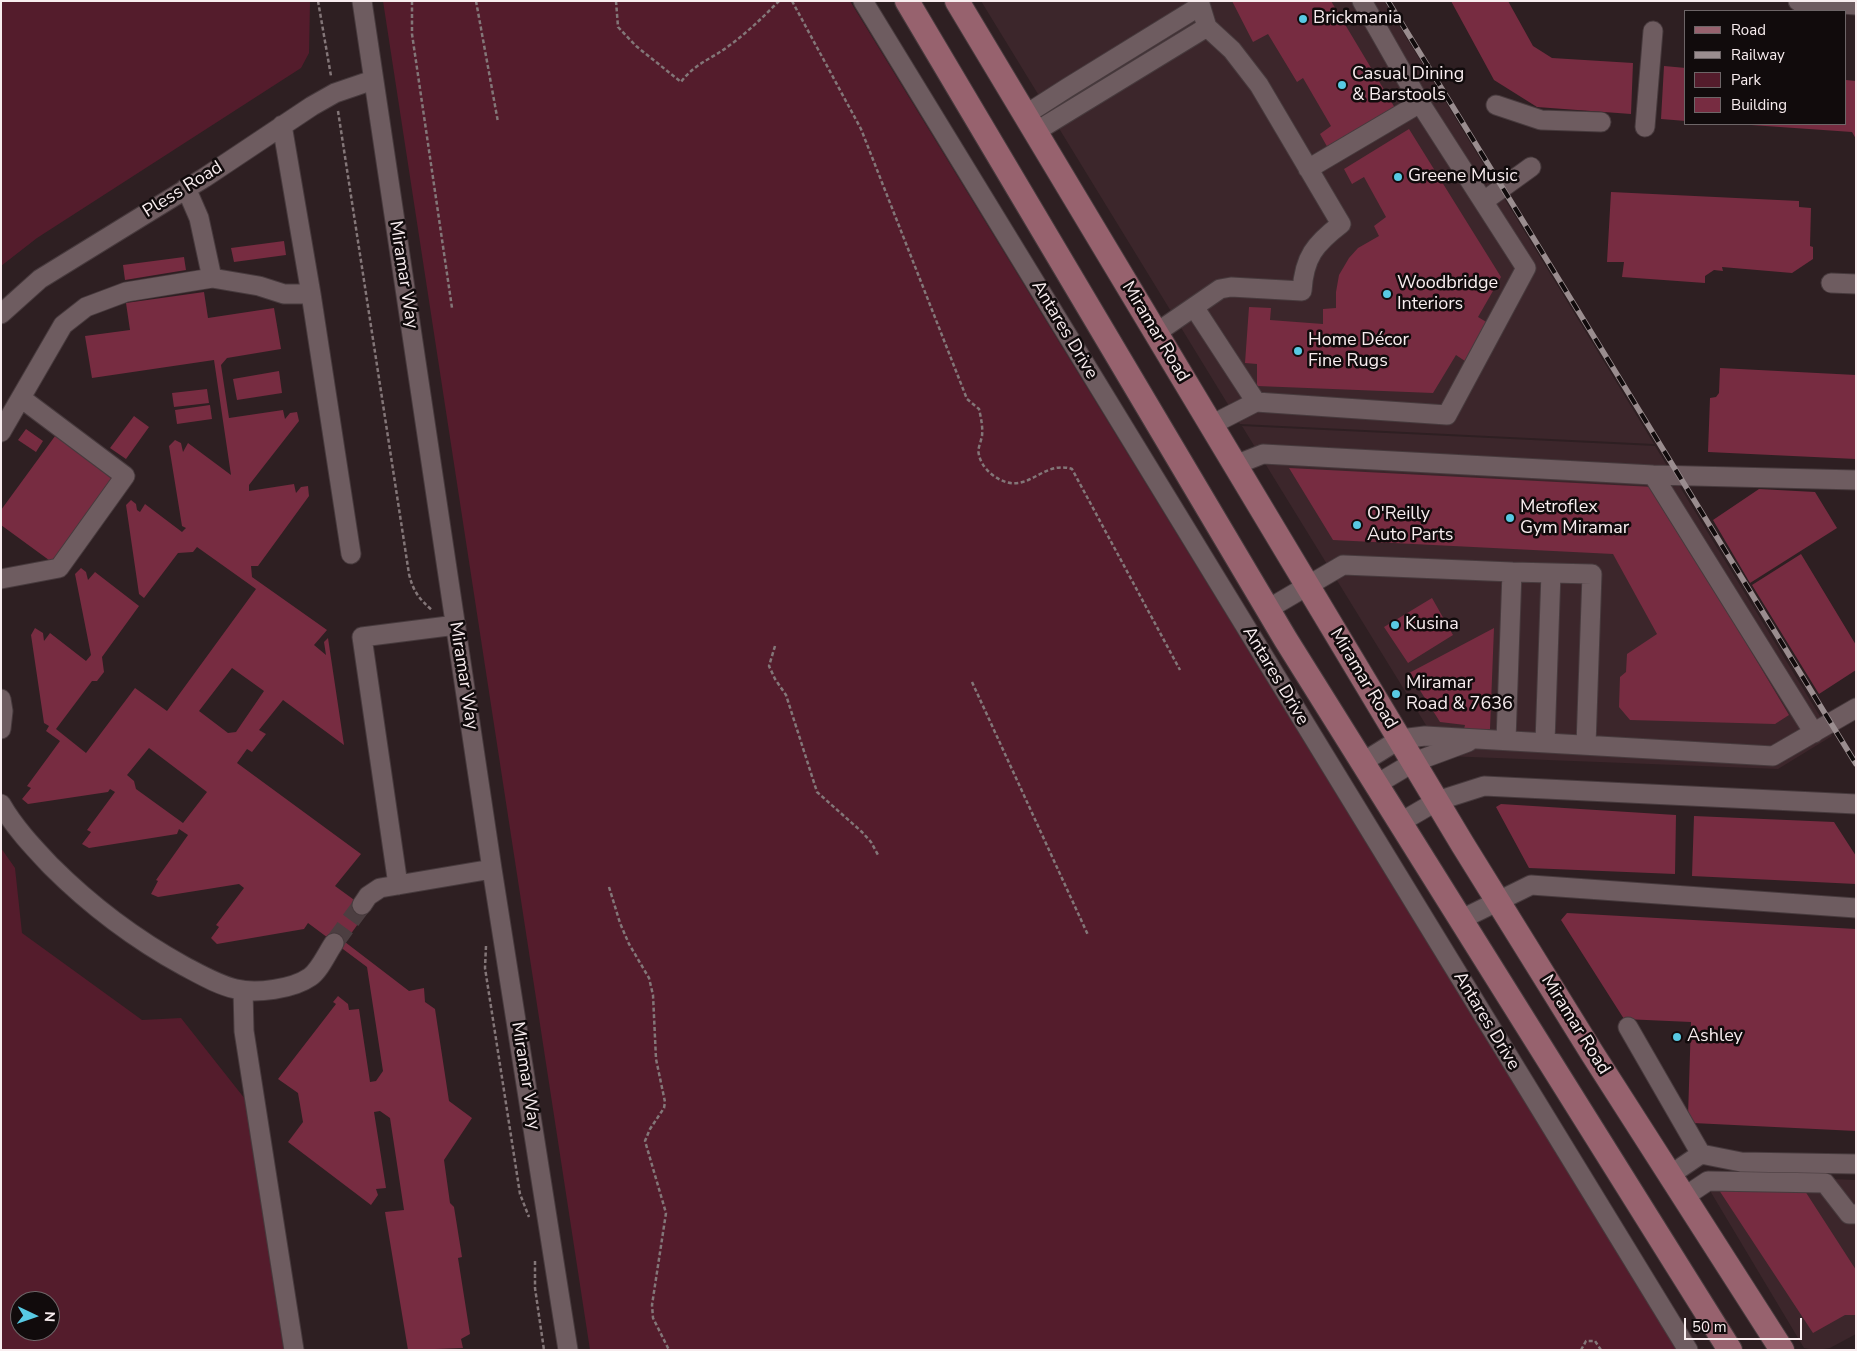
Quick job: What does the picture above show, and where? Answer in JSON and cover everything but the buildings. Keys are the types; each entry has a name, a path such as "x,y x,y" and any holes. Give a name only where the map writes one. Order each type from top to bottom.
{"main road":[{"path":"907,1 1268,609 1730,1350"},
{"name":"Miramar Road","path":"957,1 1498,901 1782,1350"}],"street":[{"name":"Miramar Way","path":"362,1 448,626 492,869 568,1350"},
{"name":"Antares Drive","path":"864,1 1688,1350"},
{"path":"1211,425 1256,402 1447,415 1526,268 1420,103 1362,1"},
{"path":"1798,1 1856,5"},
{"path":"1030,124 1067,88 1199,4 1207,27 1232,50 1259,85 1341,224 1324,238 1312,252 1304,269 1302,291 1231,286 1220,289 1156,333"},
{"path":"1030,124 1207,27"},
{"path":"1645,127 1653,31"},
{"name":"Pless Road","path":"1,314 40,279 186,188 282,125 335,93 373,80"},
{"path":"1308,169 1420,103"},
{"path":"1496,106 1541,120 1601,122"},
{"path":"282,125 311,294 351,554"},
{"path":"1484,201 1531,167"},
{"path":"186,188 199,218 212,278"},
{"path":"1,432 63,325 86,307 126,292 212,278 259,286 284,294 311,294"},
{"path":"1831,283 1856,284"},
{"path":"1194,307 1256,402"},
{"path":"1,579 58,568 125,476 21,398"},
{"path":"1235,465 1263,454 1653,475 1856,480"},
{"path":"1653,475 1814,733"},
{"path":"1268,609 1343,565 1592,574 1586,745"},
{"path":"1506,740 1512,572"},
{"path":"1545,742 1551,573"},
{"path":"398,885 362,637 448,626"},
{"path":"1,699 3,712 1,728"},
{"path":"1363,762 1400,739 1425,736 1773,756 1856,708"},
{"path":"1377,784 1414,762 1474,740"},
{"path":"1401,822 1437,801 1484,786 1856,804"},
{"path":"1,804 10,819 41,856 76,891 108,919 161,953 225,986 253,991 301,982 312,976 334,943"},
{"path":"362,905 368,896 380,888 492,869"},
{"path":"1462,919 1531,885 1856,908"},
{"path":"243,990 244,1031 294,1350"},
{"path":"1628,1027 1702,1154"},
{"path":"1670,1175 1702,1154 1741,1162 1856,1164"},
{"path":"1684,1197 1708,1181 1825,1183 1853,1214"}],"path":[{"path":"318,1 335,93 412,589 418,598 448,626"},
{"path":"412,1 412,34 452,308"},
{"path":"476,1 498,122"},
{"path":"616,1 618,27 636,46 681,82 690,69 728,47 753,27 779,1"},
{"path":"792,1 862,129 967,399 979,410 982,434 978,454 986,470 1004,483 1021,484 1052,468 1062,466 1072,469 1180,670"},
{"path":"775,646 769,666 786,695 817,792 862,832 871,842 878,855"},
{"path":"972,682 1088,935"},
{"path":"609,887 613,906 623,930 649,978 654,994 656,1060 665,1102 664,1108 644,1141 666,1213 652,1305 653,1318 669,1350"},
{"path":"486,941 486,968 520,1194 529,1219"},
{"path":"535,1254 535,1288 544,1350"},
{"path":"1581,1350 1586,1341 1595,1341 1601,1350"}],"shaded area":[{"path":"981,1 1384,1 1654,444 1240,424"},
{"path":"1242,426 1655,446 1832,736 1778,769 1445,756"},
{"path":"1700,1174 1856,1180 1856,1334 1830,1348 1817,1350 1804,1348"}],"green space":[{"path":"1,1 310,1 309,53 301,68 37,238 1,266"},
{"path":"383,1 850,1 1677,1350 590,1350"},
{"path":"1,848 15,868 22,933 142,1020 181,1018 245,1099 284,1350 1,1350"}],"tunnel":[{"path":"334,943 362,905"}],"railway":[{"path":"1388,1 1856,764"}],"place":[{"name":"Brickmania","path":"1303,19"},
{"name":"Casual Dining & Barstools","path":"1342,85"},
{"name":"Greene Music","path":"1398,177"},
{"name":"Woodbridge Interiors","path":"1387,294"},
{"name":"Home Décor Fine Rugs","path":"1298,351"},
{"name":"Metroflex Gym Miramar","path":"1510,518"},
{"name":"O'Reilly Auto Parts","path":"1357,525"},
{"name":"Kusina","path":"1395,625"},
{"name":"Miramar Road & 7636","path":"1396,694"},
{"name":"Ashley","path":"1677,1037"}]}
